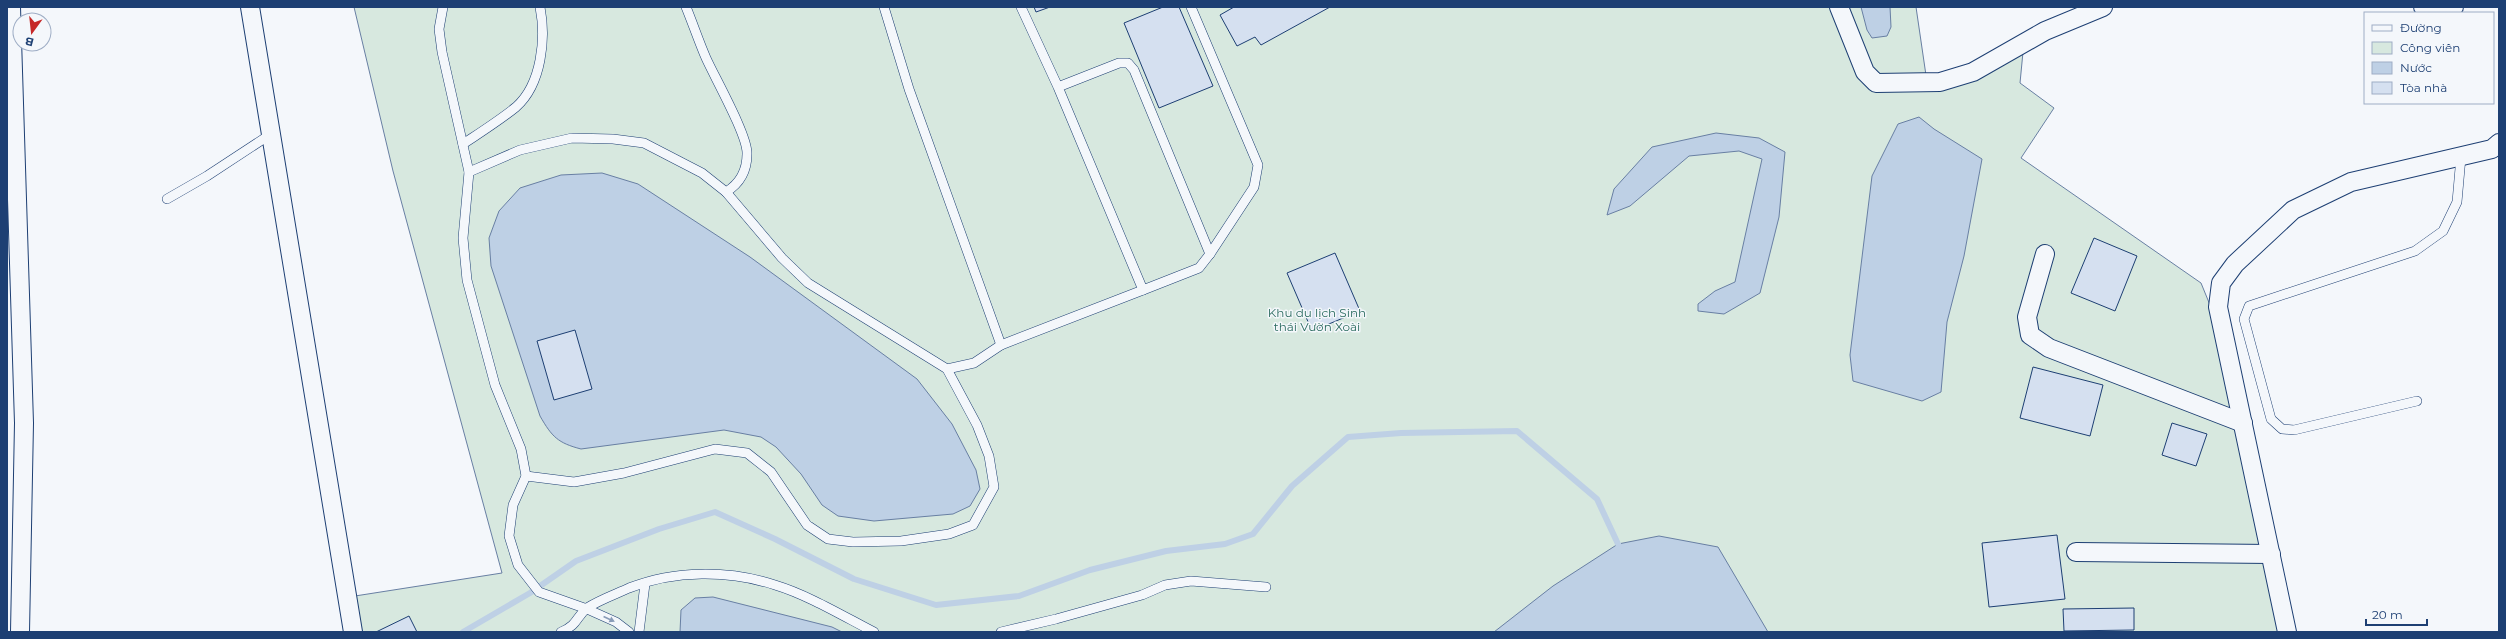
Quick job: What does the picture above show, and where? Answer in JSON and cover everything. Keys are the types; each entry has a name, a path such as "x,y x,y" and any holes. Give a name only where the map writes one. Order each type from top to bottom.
{"street":[{"path":"11,7 24,423 20,632"},
{"path":"250,7 353,632"},
{"path":"1840,7 1865,72 1876,83 1940,82 1973,72 2045,31 2103,7"},
{"path":"2423,7 2454,7"},
{"path":"2287,632 2218,307 2221,283 2235,264 2293,210 2351,182 2492,149 2499,143"},
{"path":"2045,254 2027,317 2030,335 2064,353 2243,423"},
{"path":"2076,552 2271,554"}],"lane":[{"path":"443,7 439,29 442,52 456,122 463,144 469,172 463,238 467,280 495,384 522,449 526,476 513,505 509,536 518,566 540,592 587,609 616,622 629,632"},
{"path":"463,144 517,106 532,85 544,28 540,7"},
{"path":"686,7 706,57 735,117 748,153 743,174 737,185 726,192"},
{"path":"884,7 909,89 1001,345"},
{"path":"1021,7 1058,87 1143,290"},
{"path":"947,369 974,363 1001,345 1199,268 1210,254 1254,187 1258,165 1191,7"},
{"path":"1058,87 1120,63 1128,63 1131,66 1210,254"},
{"path":"166,199 207,176 271,134"},
{"path":"469,172 520,150 572,138 612,139 644,143 702,173 726,192 782,258 808,283 947,369 977,425 989,456 994,487 973,524 949,534 901,540 860,542 828,538 807,525 771,472 747,453 715,449 624,473 574,482 526,476"},
{"path":"2417,401 2294,430 2282,429 2271,419 2244,319 2249,306 2415,251 2444,231 2457,202 2461,157"},
{"path":"561,632 572,627 587,609 629,588 692,574 734,576 776,585 874,632"},
{"path":"1001,632 1056,619 1142,595 1165,586 1190,581 1266,587"},
{"path":"639,632 645,584"}],"green space":[{"name":"Khu du lịch Sinh thái Vườn Xoài","path":"354,7 1916,7 1928,89 2023,52 2020,83 2054,108 2021,158 2201,283 2210,305 2280,632 360,632 355,596 502,573 393,171"}],"water":[{"path":"1861,7 1890,7 1891,27 1887,36 1872,38 1867,30"},
{"path":"1919,117 1934,129 1982,159 1964,256 1947,322 1941,392 1922,401 1853,381 1850,355 1872,176 1898,124"},
{"path":"1716,133 1759,138 1785,152 1779,217 1760,293 1724,314 1698,311 1698,304 1715,291 1735,282 1762,159 1739,151 1689,156 1630,206 1607,215 1614,189 1652,147"},
{"path":"602,173 638,184 750,257 917,379 952,424 976,470 980,489 970,506 953,514 874,521 838,516 822,505 801,474 776,447 761,437 724,430 581,449 556,438 540,416 491,266 489,238 499,211 520,188 561,175"},
{"path":"1659,536 1718,547 1768,632 1494,632 1553,586 1618,544"},
{"path":"713,597 832,627 842,632 680,632 681,610 695,598"}],"building":[{"path":"1034,7 1050,7 1036,12"},
{"path":"1163,7 1179,7 1213,86 1159,108 1124,23"},
{"path":"1234,7 1330,7 1261,45 1255,37 1237,46 1220,15"},
{"path":"2094,238 2137,256 2115,311 2071,293"},
{"path":"1335,253 1360,311 1312,331 1287,273"},
{"path":"575,330 592,389 554,400 537,341"},
{"path":"2033,367 2103,385 2090,436 2020,418"},
{"path":"2172,423 2207,434 2196,466 2162,455"},
{"path":"2057,535 2065,599 1989,607 1982,543"},
{"path":"2134,608 2134,630 2064,631 2063,609"},
{"path":"409,616 417,632 376,632"}],"waterway":[{"path":"463,632 530,593 576,561 659,529 715,512 775,539 854,579 936,605 1019,596 1090,570 1166,551 1225,544 1253,534 1292,486 1348,437 1401,433 1517,431 1597,499 1618,544"}]}
